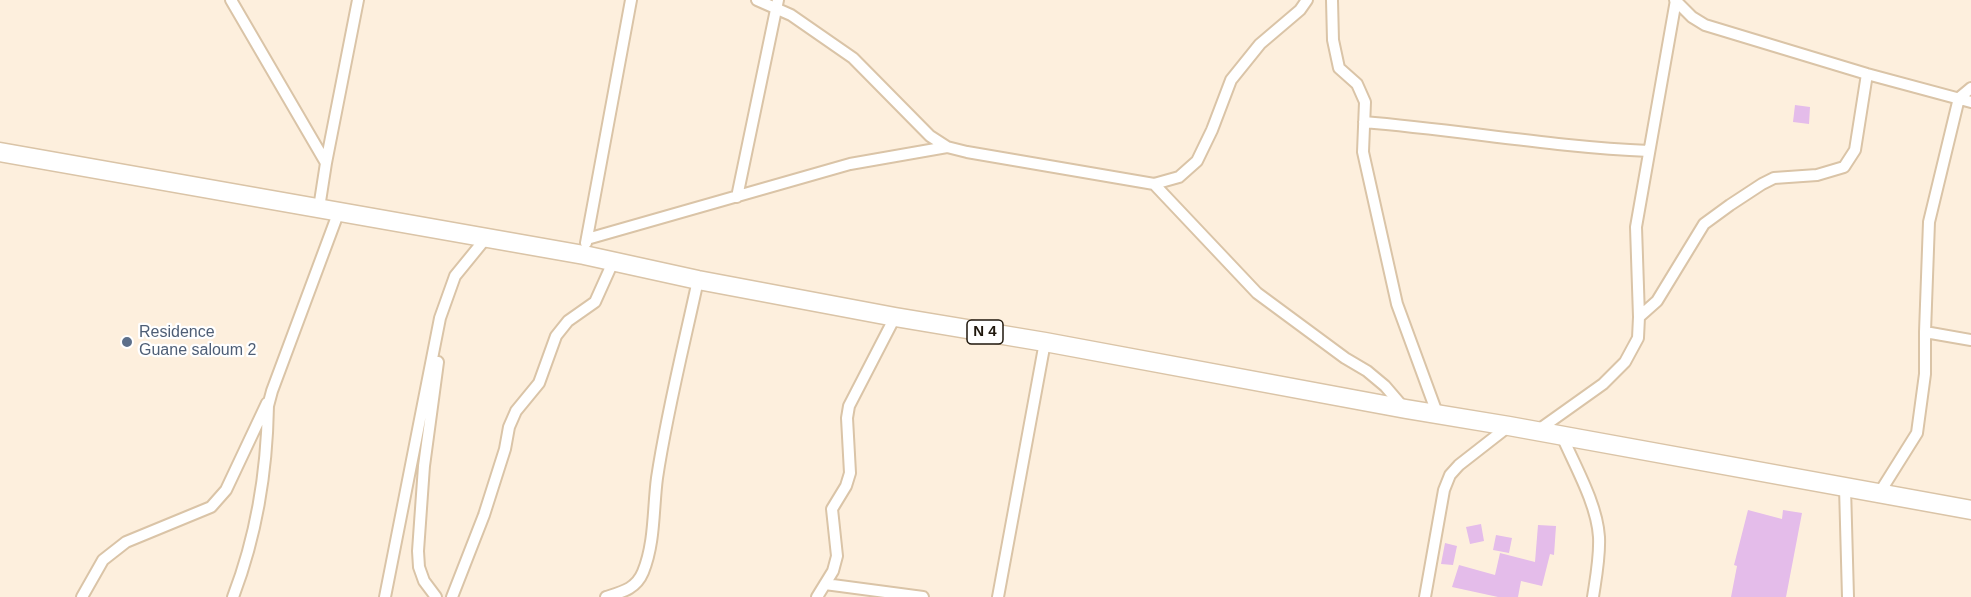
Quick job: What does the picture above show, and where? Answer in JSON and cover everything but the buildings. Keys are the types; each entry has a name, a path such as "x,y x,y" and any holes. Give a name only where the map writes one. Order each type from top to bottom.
{"main road":[{"name":"N 4","path":"0,152 486,238 586,247 613,262 698,280 1971,510"}],"street":[{"path":"231,0 326,163"},
{"path":"319,208 358,0"},
{"path":"631,0 586,247 737,197 850,164 947,147"},
{"path":"758,0 777,4 853,58 930,136 947,147 1154,184 1179,177 1197,161 1212,130 1231,80 1260,44 1300,10 1307,0"},
{"path":"1332,0 1334,40 1339,68 1357,84 1365,102 1363,152 1397,304 1437,413"},
{"path":"1676,0 1692,17 1705,25 1867,74 1971,102"},
{"path":"1537,431 1603,384 1625,362 1638,338 1636,227 1676,0"},
{"path":"737,197 777,4"},
{"path":"1639,317 1657,301 1704,224 1774,178 1817,176 1844,167 1855,150 1867,74"},
{"path":"1880,492 1917,433 1925,374 1929,222 1959,98 1971,88"},
{"path":"1364,122 1437,128 1587,148 1650,151"},
{"path":"1154,184 1257,293 1366,371 1385,386 1406,409"},
{"path":"82,597 103,560 126,542 211,507 226,490 272,391 339,211"},
{"path":"385,597 438,332 455,276 486,238"},
{"path":"452,597 484,515 506,449 508,427 516,411 539,383 556,336 568,321 595,302 613,262"},
{"path":"606,597 623,592 634,585 642,574 646,561 657,477 698,280"},
{"path":"817,597 833,571 837,556 832,509 846,486 850,473 847,418 849,406 895,317"},
{"path":"436,597 424,581 418,567 418,551 424,466 439,356 438,332"},
{"path":"1925,332 1971,340"},
{"path":"998,597 1045,342"},
{"path":"233,597 251,542 260,496 268,406 272,391"},
{"path":"1425,597 1444,490 1450,475 1459,465 1509,426"},
{"path":"1563,436 1595,514 1599,535 1599,554 1593,597"},
{"path":"1845,487 1848,597"},
{"path":"825,584 923,597"}],"place":[{"name":"Residence Guane saloum 2","path":"127,342"}]}
